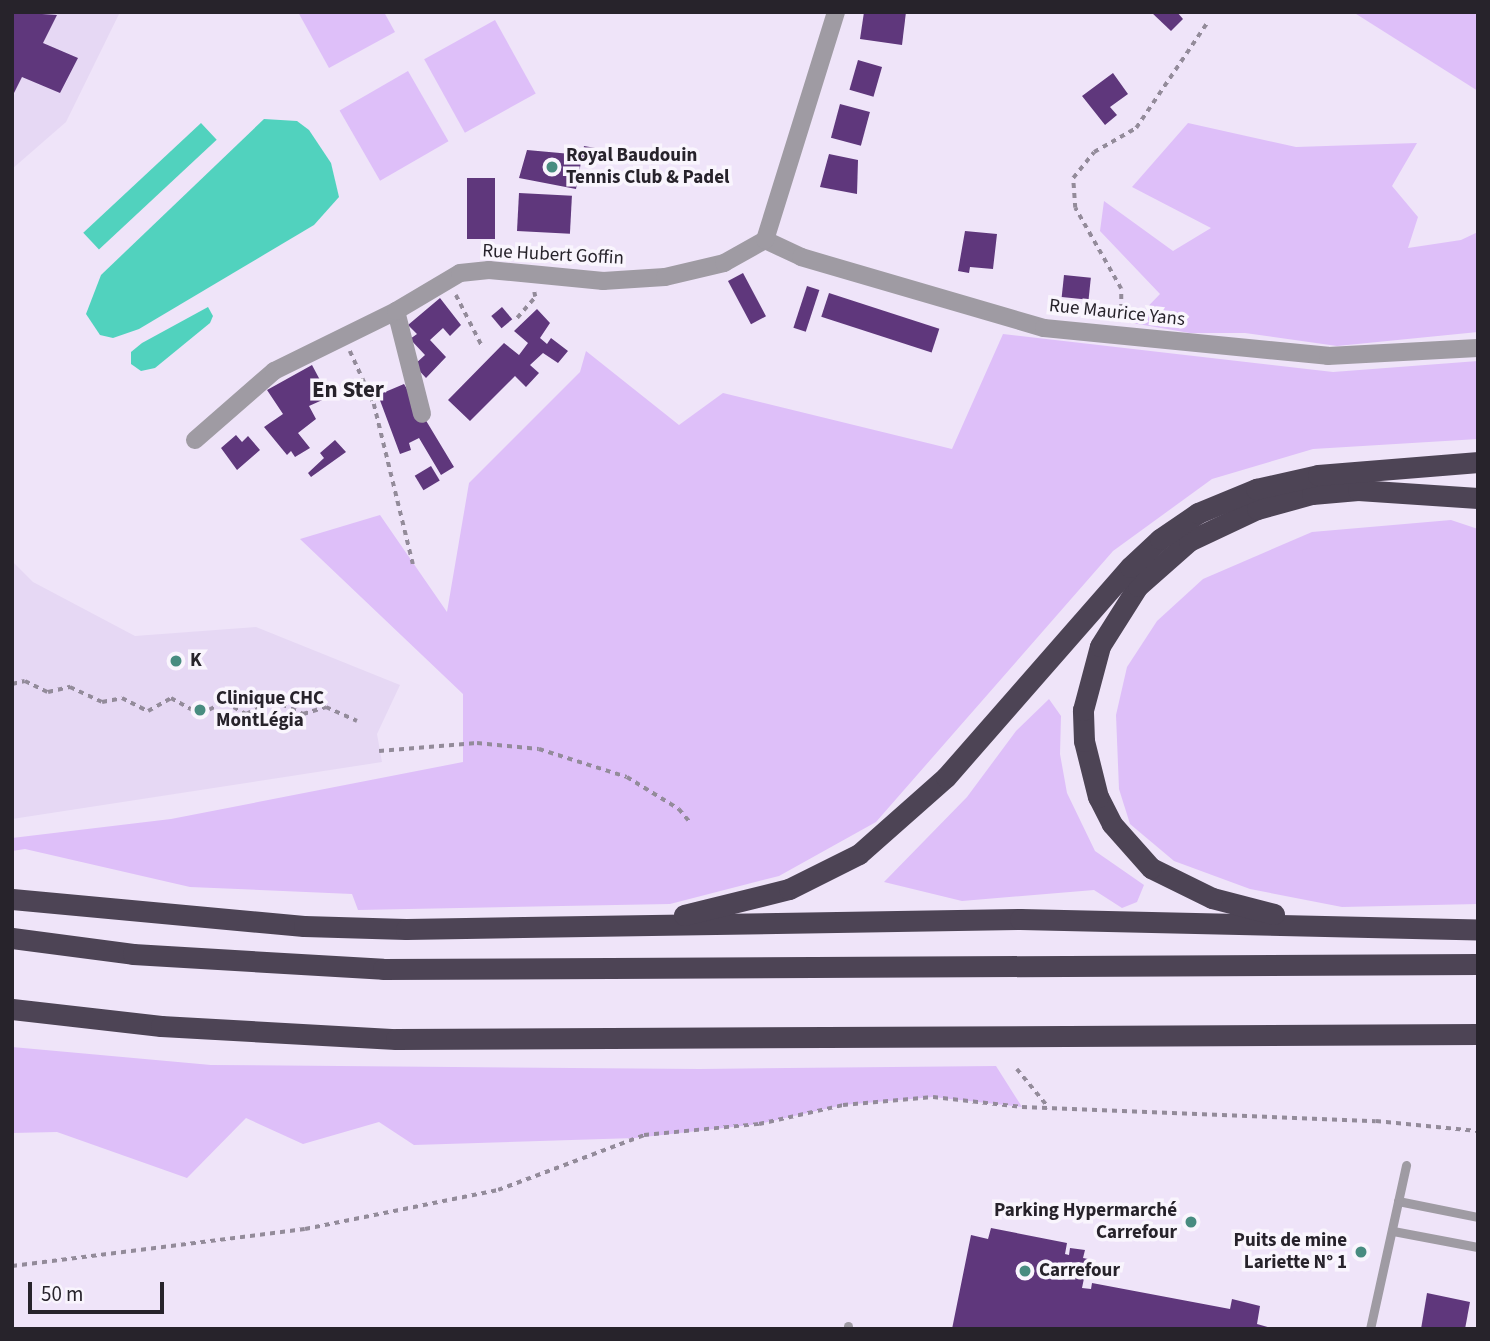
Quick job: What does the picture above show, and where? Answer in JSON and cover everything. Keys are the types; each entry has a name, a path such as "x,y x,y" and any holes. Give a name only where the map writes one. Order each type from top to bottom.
{"highway":[{"path":"546,927 682,916 751,902 824,874 859,854 946,777 1130,567 1160,539 1207,509 1256,489 1318,475 1478,462"},
{"path":"1363,925 1245,909 1152,868 1112,824 1098,797 1084,741 1083,710 1091,674 1113,620 1138,586 1189,541 1214,528 1257,509 1312,494 1358,490 1478,498"},
{"path":"12,899 304,926 546,927 1020,919 1478,929"},
{"path":"12,938 133,954 383,969 1478,964"},
{"path":"12,1009 161,1026 396,1039 1478,1034"}],"street":[{"path":"765,240 836,12"},
{"name":"Rue Hubert Goffin","path":"195,440 274,371 396,311 460,273 489,270 603,281 666,277 724,263 765,240"},
{"name":"Rue Maurice Yans","path":"765,240 801,257 1044,328 1328,356 1478,348"},
{"path":"396,311 422,414"}],"lane":[{"path":"1370,1329 1406,1165"},
{"path":"1398,1200 1478,1217"},
{"path":"1393,1231 1478,1247"}],"path":[{"path":"1120,335 1121,289 1075,208 1073,178 1094,152 1136,128 1207,23"},
{"path":"517,318 536,297 530,274"},
{"path":"449,279 482,346"},
{"path":"344,337 374,404 414,564"},
{"path":"12,684 25,681 48,692 69,687 102,702 122,698 148,711 171,698 200,714 225,702 246,714 274,700 303,714 326,707 357,721"},
{"path":"379,751 488,743 539,749 627,777 679,809 690,822"},
{"path":"1017,1069 1049,1108"},
{"path":"12,1266 305,1229 498,1190 644,1135 759,1124 843,1105 933,1097 1049,1108 1376,1121 1478,1131"}],"shaded area":[{"path":"12,12 120,12 66,122 12,169"},
{"path":"298,12 384,12 395,32 329,68"},
{"path":"1353,12 1478,12 1478,91"},
{"path":"495,20 536,93 465,133 424,59"},
{"path":"408,71 448,141 380,181 340,110"},
{"path":"264,119 297,121 309,130 331,163 339,197 314,225 139,329 113,338 100,335 86,314 101,275"},
{"path":"201,123 217,140 99,250 83,233"},
{"path":"1188,123 1296,147 1417,143 1392,186 1418,217 1408,248 1461,240 1478,232 1478,332 1337,346 1245,333 1190,333 1132,323 1160,294 1100,231 1104,201 1173,251 1211,228 1132,187"},
{"path":"208,307 213,316 210,323 155,368 141,371 131,364 131,352 142,343"},
{"path":"1003,334 1333,372 1478,361 1478,439 1313,449 1212,479 1113,551 876,822 779,876 670,904 358,910 352,894 190,887 25,849 12,851 12,838 171,819 463,762 463,694 300,539 380,515 447,612 469,483 580,372 586,351 679,425 723,393 952,449"},
{"path":"1451,520 1478,529 1478,904 1342,907 1250,889 1174,861 1130,824 1119,789 1116,715 1127,667 1157,621 1203,579 1312,532"},
{"name":"Clinique CHC MontLégia","path":"12,561 33,582 135,636 256,627 400,685 377,734 382,762 12,819"},
{"path":"1049,699 1061,716 1060,754 1067,793 1095,851 1144,885 1137,902 1122,908 1094,890 962,901 884,882 967,797 1016,731"},
{"path":"12,1047 211,1065 700,1069 996,1066 1022,1107 933,1097 843,1105 759,1124 635,1138 414,1145 379,1122 303,1144 246,1118 187,1178 57,1132 12,1133"}],"building":[{"path":"12,12 57,15 43,43 78,58 60,93 22,77 12,97"},
{"path":"864,12 906,12 902,45 860,39"},
{"path":"1151,12 1177,12 1183,19 1171,31"},
{"path":"858,60 882,67 873,97 849,90"},
{"path":"1113,73 1128,94 1110,107 1117,115 1105,125 1082,96"},
{"path":"840,104 870,112 861,146 831,138"},
{"name":"Royal Baudouin Tennis Club & Padel","path":"584,146 601,149 609,160 582,157 576,189 519,178 527,150 582,155"},
{"path":"829,154 858,160 857,194 820,187"},
{"path":"467,178 495,178 495,239 467,239"},
{"path":"519,193 572,196 570,234 517,231"},
{"path":"965,231 997,234 993,269 970,267 969,273 958,271"},
{"path":"743,273 766,316 751,324 728,281"},
{"path":"1064,275 1091,278 1089,300 1062,297"},
{"path":"807,286 819,290 806,332 793,328"},
{"path":"829,293 939,329 932,353 821,317"},
{"path":"440,298 461,325 450,336 443,328 430,340 446,357 426,378 414,365 425,355 410,339 417,334 408,325"},
{"path":"502,307 512,319 502,328 491,316"},
{"path":"537,309 550,323 540,338 547,344 551,338 568,351 558,363 543,353 530,365 539,373 526,387 515,376 470,421 448,400 504,343 519,355 528,343 514,331"},
{"path":"312,365 329,397 309,406 316,419 298,433 310,448 295,457 291,451 287,455 264,427 283,414 267,390"},
{"path":"404,384 454,467 441,475 419,438 409,443 411,450 400,454 378,395"},
{"path":"236,435 242,442 248,436 260,450 237,470 221,448"},
{"path":"335,440 346,452 311,477 308,473 324,458 320,453"},
{"path":"431,466 440,481 423,490 415,476"},
{"name":"Carrefour","path":"991,1228 1067,1243 1065,1254 1069,1255 1070,1248 1085,1250 1083,1258 1088,1259 1082,1288 1091,1289 1092,1283 1230,1309 1232,1299 1260,1306 1257,1324 1275,1329 952,1329 971,1235 988,1239"},
{"path":"1427,1293 1470,1302 1465,1329 1421,1329"}],"place":[{"name":"Royal Baudouin Tennis Club & Padel","path":"552,167"},
{"name":"K","path":"176,661"},
{"name":"Clinique CHC MontLégia","path":"200,710"},
{"name":"Parking Hypermarché Carrefour","path":"1191,1222"},
{"name":"Puits de mine Lariette N° 1","path":"1361,1252"},
{"name":"Carrefour","path":"1025,1271"}],"district":[{"name":"En Ster","path":"348,390"}]}
